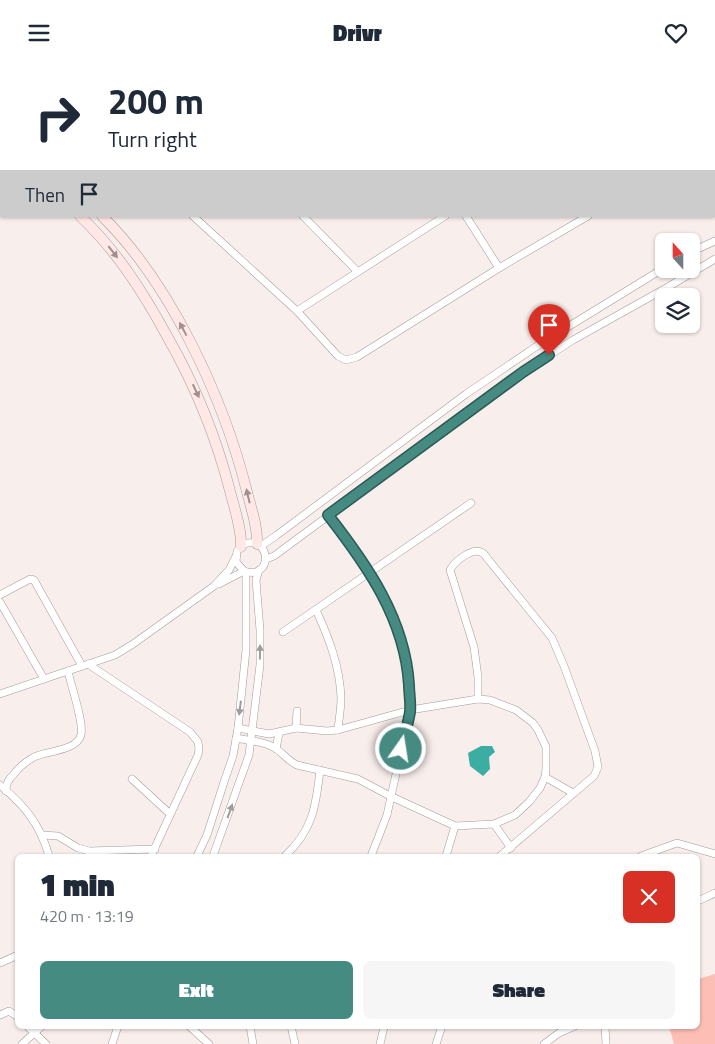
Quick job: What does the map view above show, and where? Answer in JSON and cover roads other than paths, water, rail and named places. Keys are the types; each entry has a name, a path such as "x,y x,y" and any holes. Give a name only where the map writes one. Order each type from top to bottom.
{"street":[{"path":"81,217 106,242 145,295 194,386 209,421 235,509 238,551 236,562 245,572 246,650 238,727 225,779 198,854"},
{"path":"103,217 131,248 148,271 198,359 221,409 241,467 258,545 265,551 266,559 256,579 260,630 260,665 249,755 214,854"},
{"path":"194,217 296,311 338,356 346,360 374,347 499,268 586,217"},
{"path":"304,217 357,271"},
{"path":"296,311 443,217"},
{"path":"467,217 499,268"},
{"path":"700,248 715,241"},
{"path":"266,559 523,372 574,340 715,259"},
{"path":"0,693 114,655 134,644 214,586 229,570 238,551 248,543 264,544 466,394 514,361 655,274"},
{"path":"283,632 471,503"},
{"path":"328,515 371,572 392,614 401,638 408,675 410,710 387,815 372,854"},
{"path":"478,699 478,677 474,647 450,570 456,563 471,553 478,551 488,558 552,638 585,721 598,765 594,776 503,854"},
{"path":"214,586 245,572 250,573 260,570"},
{"path":"0,595 31,579 34,580 85,665 195,736 199,749 198,755 152,854"},
{"path":"0,602 44,679"},
{"path":"316,610 334,654 338,674 341,697 338,730"},
{"path":"6,791 9,779 19,768 35,757 67,747 80,738 81,723 68,671"},
{"path":"236,738 268,744 290,762 297,765 358,779 455,826 494,824 515,815 540,788 545,777 546,747 533,723 516,710 490,700 478,699 410,710 338,730 327,731 296,728 269,734 238,727"},
{"path":"296,728 297,711"},
{"path":"276,749 279,733"},
{"path":"287,854 296,846 311,821 316,802 320,770"},
{"path":"545,777 573,793"},
{"path":"132,779 170,814"},
{"path":"0,785 26,809 42,835 48,854"},
{"path":"494,824 511,848"},
{"path":"447,854 455,826"},
{"path":"42,835 58,836 82,850 89,851 155,849"},
{"path":"647,854 677,843 715,853"},
{"path":"700,900 715,893"},
{"path":"0,963 15,956"},
{"path":"0,1015 9,1011 15,1015"},
{"path":"31,1029 46,1044"},
{"path":"22,1044 39,1029"},
{"path":"112,1044 117,1029"},
{"path":"192,1029 209,1044"},
{"path":"250,1029 253,1044"},
{"path":"293,1029 295,1044"},
{"path":"380,1044 384,1029"},
{"path":"436,1044 441,1029"},
{"path":"544,1044 568,1029"},
{"path":"605,1029 606,1044"}],"water":[{"path":"481,746 492,746 495,752 489,757 490,769 483,776 470,766 468,753"}]}
